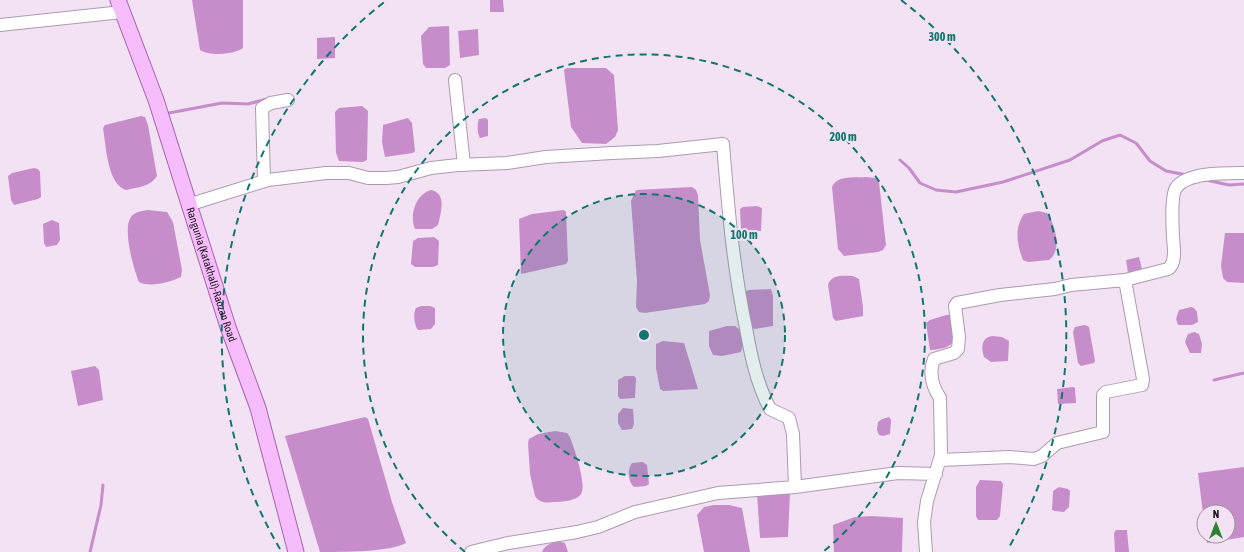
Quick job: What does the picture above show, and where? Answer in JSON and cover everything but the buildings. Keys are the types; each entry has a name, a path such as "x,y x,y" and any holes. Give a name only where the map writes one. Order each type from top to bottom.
{"main road":[{"name":"Rangunia (Katakhali)-Raozan Road","path":"120,6 156,100 188,205 228,327 258,408 268,441 296,552"}],"street":[{"path":"0,25 120,6"},
{"path":"455,80 464,165"},
{"path":"264,181 262,108 271,103 288,100"},
{"path":"188,205 264,181 336,172 349,173 368,178 398,177 431,168 507,163 546,157 658,151 723,144 734,263 756,378 770,410 789,418 793,434 795,487"},
{"path":"926,552 924,522 927,501 941,455 940,398 934,386 931,366 934,359 954,353 958,349 959,337 955,306 957,303 1000,295 1055,289 1071,285 1125,280 1171,267 1174,255 1175,189 1182,182 1210,174 1244,173"},
{"path":"940,460 1010,457 1034,458 1042,456 1057,443 1103,432 1103,395 1106,392 1142,384 1143,379 1125,280"},
{"path":"471,552 508,543 577,532 598,527 635,512 718,493 795,487 898,473 936,474"}],"shaded area":[{"path":"192,0 243,0 243,48 234,52 222,54 209,53 200,50"},
{"path":"490,0 503,0 504,12 490,12"},
{"path":"449,26 450,65 445,68 426,68 423,64 421,36 429,27"},
{"path":"478,29 479,55 460,58 458,31"},
{"path":"335,37 335,58 317,59 317,38"},
{"path":"567,68 606,68 614,75 618,130 615,137 606,144 582,143 571,127 564,70"},
{"path":"362,106 368,111 367,160 363,162 339,161 336,153 335,112 339,108"},
{"path":"141,116 145,117 148,125 157,176 154,180 147,184 126,190 115,180 111,172 108,163 103,128 105,125"},
{"path":"408,118 412,123 415,151 413,153 385,157 382,142 383,125"},
{"path":"486,118 488,120 488,136 480,138 478,121 479,119"},
{"path":"34,168 38,169 40,172 41,197 14,205 11,200 8,176 12,173"},
{"path":"851,177 876,178 879,182 886,245 883,250 878,252 844,256 838,249 832,187 834,183 842,179"},
{"path":"692,187 696,190 698,195 700,240 710,295 709,301 705,304 645,313 639,312 636,307 637,281 631,201 636,190"},
{"path":"431,190 439,195 442,204 438,225 432,229 415,229 413,223 413,212 415,206 421,196"},
{"path":"757,206 762,208 761,231 742,232 740,209 743,207"},
{"path":"148,210 167,212 173,222 182,270 181,277 171,281 155,284 144,284 139,282 134,268 128,240 129,223 134,214"},
{"path":"564,210 566,212 568,261 566,264 521,274 519,219 532,214"},
{"path":"1038,211 1047,213 1053,224 1057,244 1056,250 1049,260 1028,262 1023,260 1019,248 1019,225 1024,214"},
{"path":"52,220 59,223 60,240 57,245 46,247 44,243 43,224"},
{"path":"1225,233 1244,233 1244,283 1227,282 1223,278 1221,266"},
{"path":"434,237 439,241 438,265 433,267 415,267 411,264 413,241 418,238"},
{"path":"1139,257 1142,269 1128,273 1126,260"},
{"path":"853,276 859,279 863,316 836,321 833,318 828,285 835,277"},
{"path":"771,289 773,296 773,326 755,329 752,328 743,294 748,290"},
{"path":"421,306 430,306 435,308 435,324 431,329 418,330 417,328 414,313 416,308"},
{"path":"1191,307 1197,312 1198,322 1192,325 1178,325 1176,319 1179,310"},
{"path":"950,315 953,341 951,345 946,347 930,350 926,323 930,320"},
{"path":"1085,325 1089,327 1095,361 1094,363 1081,366 1078,363 1073,332 1075,327"},
{"path":"727,326 735,326 739,329 743,344 741,352 722,356 713,355 709,346 709,331"},
{"path":"1194,332 1199,334 1202,344 1201,353 1190,353 1185,342 1188,334"},
{"path":"988,337 1002,337 1009,341 1008,361 991,362 984,357 982,350 984,341"},
{"path":"663,341 684,343 698,389 663,391 660,389 656,368 656,344"},
{"path":"95,366 99,370 103,400 78,406 71,371"},
{"path":"625,376 634,376 636,378 635,398 620,399 618,396 618,380"},
{"path":"1075,388 1076,403 1058,404 1057,389"},
{"path":"623,408 633,409 634,424 632,429 622,430 618,423 618,414"},
{"path":"365,417 368,419 392,502 406,543 399,546 378,550 320,552 285,436"},
{"path":"889,417 891,420 890,434 883,436 879,435 877,430 878,422"},
{"path":"555,431 567,433 570,437 581,474 582,489 581,494 573,500 546,502 539,500 535,496 530,474 528,443 529,439 538,434"},
{"path":"643,462 647,465 649,484 646,486 634,487 629,479 630,466 632,463"},
{"path":"1244,467 1244,537 1236,538 1236,504 1202,504 1198,473"},
{"path":"980,480 1001,481 1003,484 1000,516 997,520 978,520 976,516 976,487"},
{"path":"1059,487 1070,491 1069,507 1064,512 1052,510 1053,491"},
{"path":"790,492 788,537 760,538 757,494"},
{"path":"729,505 742,508 750,552 704,552 697,515 704,507"},
{"path":"872,516 903,518 902,552 834,552 833,525 855,517"},
{"path":"1116,530 1127,530 1129,552 1115,552 1114,533"},
{"path":"565,543 568,552 542,552 550,544"}],"waterway":[{"path":"169,113 222,103 248,104 267,99"},
{"path":"900,160 909,168 920,183 936,190 956,192 1003,182 1070,160 1102,141 1120,135 1136,143 1150,161 1166,171 1187,175"},
{"path":"1206,180 1229,185 1244,184"},
{"path":"1214,380 1244,373"},
{"path":"90,552 101,505 103,485"}]}
